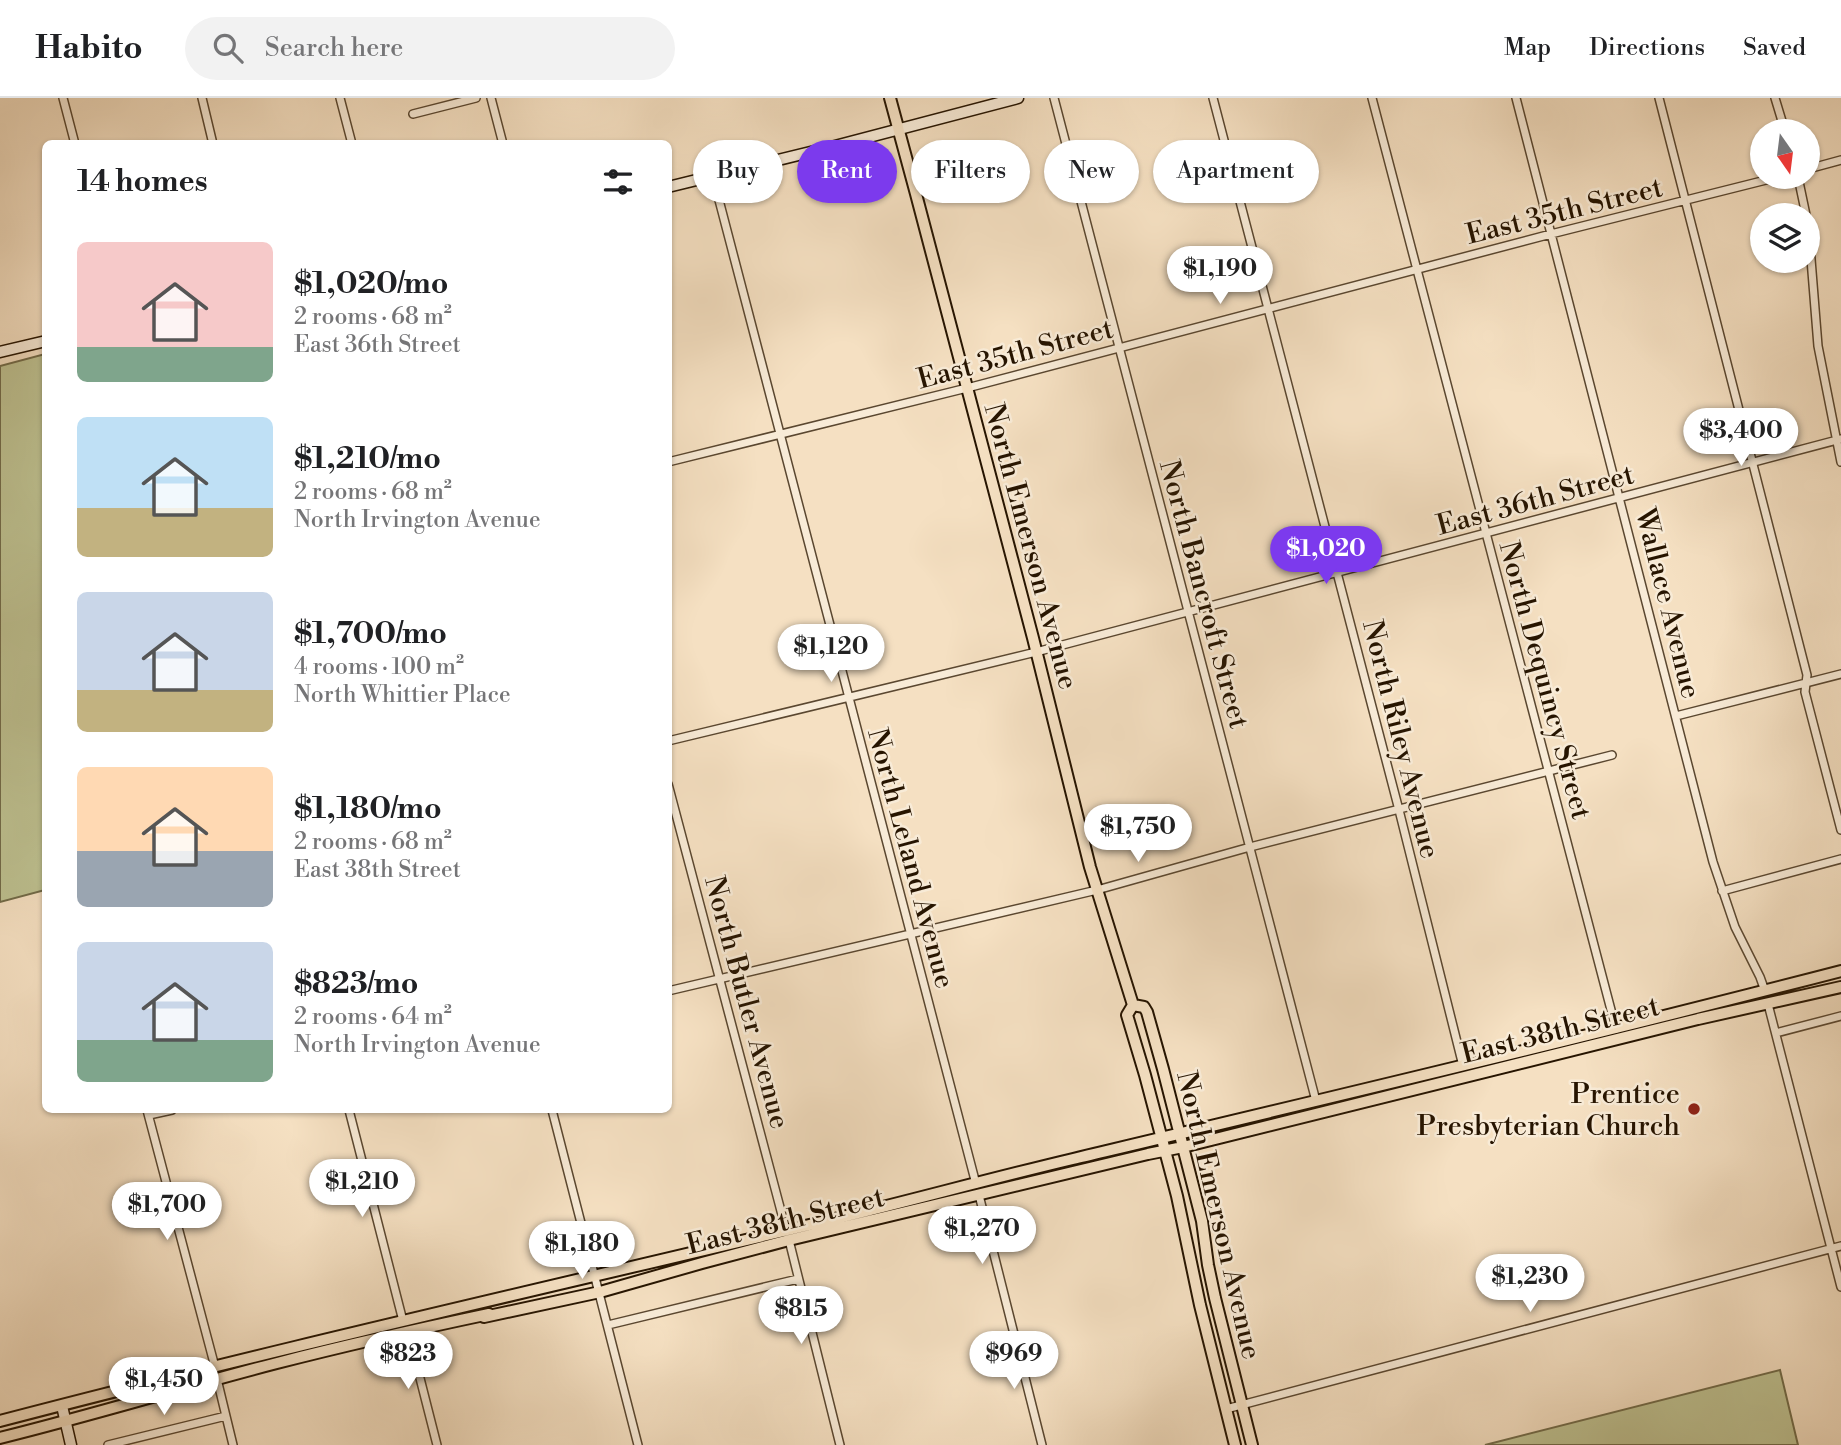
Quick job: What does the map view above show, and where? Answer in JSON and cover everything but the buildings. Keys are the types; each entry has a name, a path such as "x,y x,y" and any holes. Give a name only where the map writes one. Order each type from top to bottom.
{"main road":[{"name":"North Emerson Avenue","path":"890,98 1097,890 1133,1004 1127,1015 1165,1150 1235,1445"},
{"path":"783,160 1018,98"},
{"path":"672,186 693,181"},
{"path":"0,352 42,342"},
{"name":"East 38th Street","path":"977,1190 1069,1160 1464,1066 1841,971"},
{"name":"East 38th Street","path":"0,1438 595,1274 788,1235 977,1190 1184,1147 1698,1018 1841,987"},
{"name":"North Emerson Avenue","path":"1133,1004 1144,1007 1147,1012 1184,1147 1202,1221 1215,1298 1252,1445"},
{"name":"East 38th Street","path":"0,1421 215,1367 405,1326 491,1314 484,1317 600,1292 788,1235"},
{"path":"62,1406 71,1445"}],"street":[{"path":"63,98 74,140"},
{"path":"201,98 212,140"},
{"path":"340,98 351,140"},
{"path":"413,114 476,98"},
{"path":"491,98 502,140"},
{"name":"North Bancroft Street","path":"1054,98 1316,1101"},
{"name":"North Riley Avenue","path":"1213,98 1464,1066"},
{"name":"North Dequincy Street","path":"1373,98 1615,1029"},
{"name":"Wallace Avenue","path":"1516,98 1722,891 1735,927 1765,991"},
{"path":"1659,98 1807,675 1805,692 1841,831"},
{"path":"1775,98 1781,119"},
{"path":"1820,166 1841,160"},
{"name":"East 35th Street","path":"672,461 967,388 1750,184"},
{"name":"North Leland Avenue","path":"720,203 1042,1445"},
{"path":"1812,273 1818,346 1841,462"},
{"name":"East 36th Street","path":"672,740 1036,652 1838,439"},
{"path":"1676,716 1839,676"},
{"path":"672,990 1097,890 1250,847 1612,755"},
{"name":"North Butler Avenue","path":"672,799 788,1235 840,1445"},
{"path":"1722,891 1841,859"},
{"path":"1768,1004 1841,1287"},
{"path":"1776,1033 1841,1016"},
{"path":"148,1113 215,1367"},
{"path":"350,1113 437,1445"},
{"path":"553,1113 638,1445"},
{"path":"1226,1409 1841,1246"},
{"path":"608,1325 798,1279"},
{"path":"217,1379 233,1445"},
{"path":"108,1445 226,1416"}],"green space":[{"path":"42,355 42,891 0,902 0,366"},
{"path":"1780,1370 1798,1445 1485,1445"}],"place":[{"name":"Prentice Presbyterian Church","path":"1694,1109"}]}
